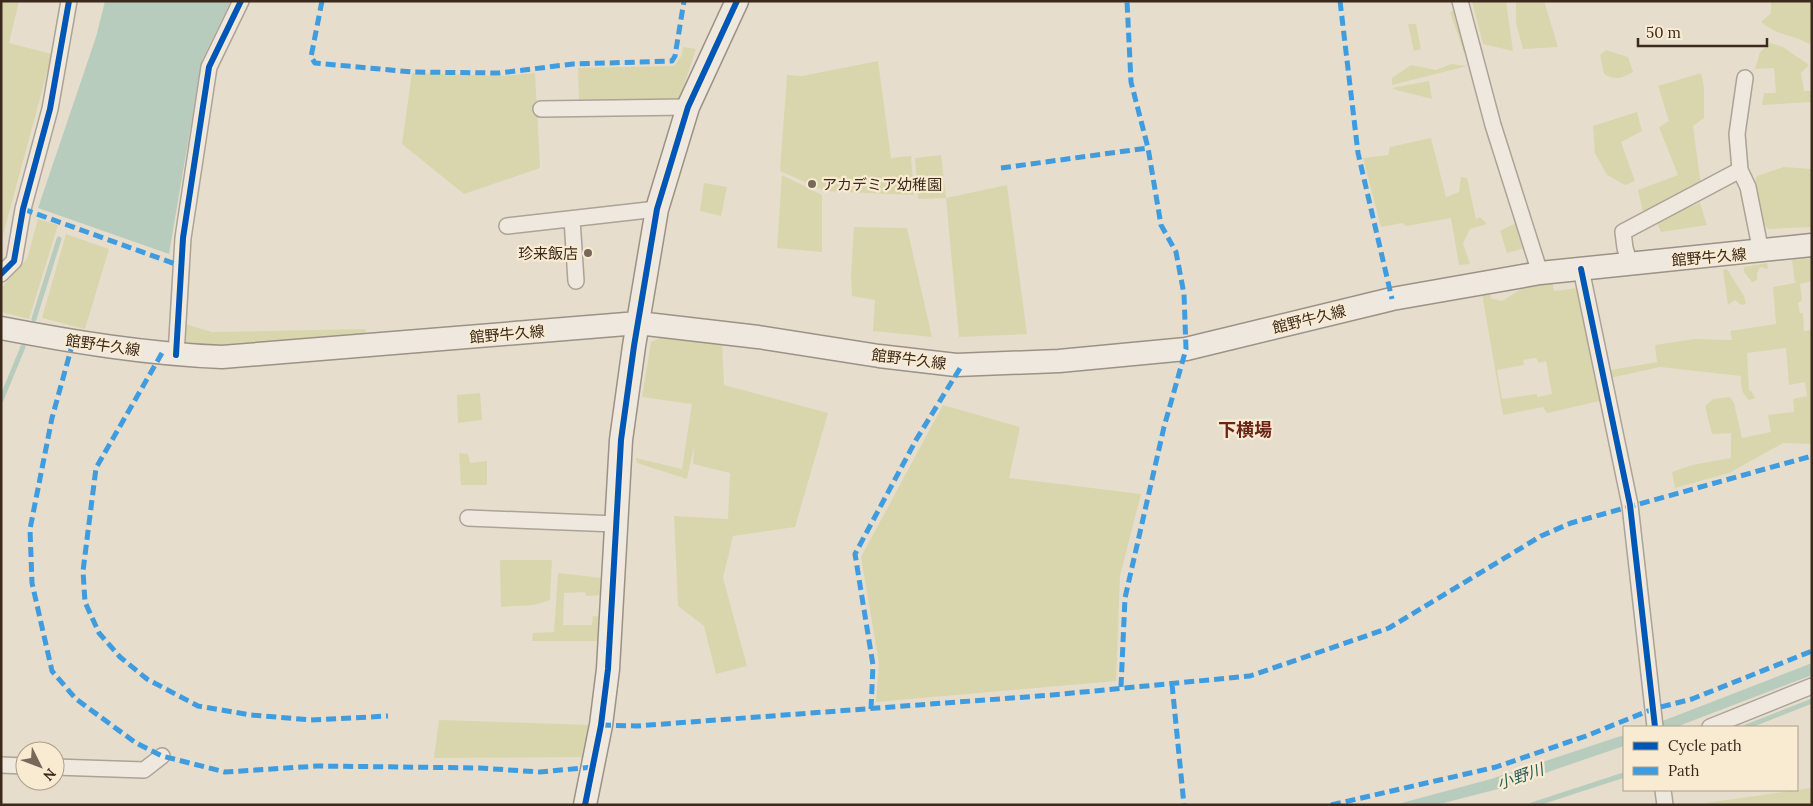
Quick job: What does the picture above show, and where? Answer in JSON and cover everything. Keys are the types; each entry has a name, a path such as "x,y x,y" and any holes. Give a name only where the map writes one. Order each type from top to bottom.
{"main road":[{"path":"585,805 608,669 622,440 638,324 657,209 688,107 737,1"},
{"name":"館野牛久線","path":"1,328 73,342 176,355 222,357 638,324 758,337 879,356 956,365 1010,364 1186,349 1392,299 1540,273 1762,252 1812,245"}],"street":[{"path":"1,274 14,261 23,209 50,109 69,1"},
{"path":"176,355 183,238 209,67 241,1"},
{"path":"1460,1 1493,124 1540,273"},
{"path":"1745,78 1737,134 1740,170 1748,187 1762,252"},
{"path":"541,109 688,107"},
{"path":"1630,264 1623,232 1740,170"},
{"path":"507,226 657,209"},
{"path":"572,219 576,281"},
{"path":"1581,269 1630,505 1654,721"},
{"path":"468,518 616,524"},
{"path":"1712,726 1812,686"},
{"path":"65,767 144,770 162,756"},
{"path":"1,765 15,766"},
{"path":"1663,791 1665,805"}],"shaded area":[{"path":"1,1 19,1 9,43 52,54 3,235"},
{"path":"1472,1 1506,1 1513,51 1483,44"},
{"path":"1516,1 1544,1 1558,47 1523,49 1516,23"},
{"path":"1771,1 1812,1 1812,40 1809,44 1779,33 1761,22 1771,13"},
{"path":"1454,10 1466,46 1464,53 1450,12"},
{"path":"1408,24 1416,24 1421,49 1414,51"},
{"path":"1771,43 1783,47 1809,65 1801,73 1804,91 1812,91 1812,102 1762,105 1764,93 1776,93 1774,68 1755,69 1760,52"},
{"path":"683,47 696,49 679,100 579,101 578,68 674,66 682,55"},
{"path":"1606,50 1628,57 1633,72 1619,78 1604,74 1600,55"},
{"path":"878,61 891,158 911,156 914,195 825,191 780,171 787,75 802,76"},
{"path":"1451,64 1467,66 1392,85 1392,78 1411,65 1436,70"},
{"path":"412,73 501,76 535,73 540,168 464,194 402,144"},
{"path":"1701,73 1704,87 1704,118 1693,126 1701,186 1644,216 1638,190 1678,175 1659,127 1669,121 1658,86"},
{"path":"1429,81 1432,99 1392,88"},
{"path":"1637,112 1642,131 1621,142 1635,181 1625,185 1607,175 1595,153 1593,126"},
{"path":"1431,138 1446,197 1459,192 1461,177 1467,178 1476,219 1480,217 1487,224 1470,229 1463,243 1470,264 1459,265 1451,218 1406,226 1402,223 1381,227 1363,158 1388,155 1390,147"},
{"path":"941,155 946,198 918,199 915,158"},
{"path":"1784,167 1812,169 1812,227 1768,229 1761,218 1754,188 1757,176"},
{"path":"782,175 822,195 822,252 777,248"},
{"path":"704,183 727,187 721,216 700,211"},
{"path":"1007,185 1027,334 959,337 946,198"},
{"path":"1700,203 1707,225 1661,232 1656,221"},
{"path":"38,219 58,225 29,319 1,312 1,288 27,259"},
{"path":"1516,223 1525,248 1507,253 1500,231"},
{"path":"854,227 907,228 932,337 873,331 875,300 852,296 851,274"},
{"path":"66,234 109,249 85,329 42,318"},
{"path":"1812,258 1812,281 1800,284 1802,300 1798,303 1800,313 1803,313 1804,331 1812,330 1812,444 1783,443 1729,473 1675,488 1672,472 1692,465 1731,458 1731,433 1712,434 1705,406 1713,399 1730,397 1734,403 1742,438 1771,432 1768,415 1794,412 1793,399 1807,396 1805,382 1789,385 1786,348 1747,353 1749,390 1755,398 1749,400 1744,395 1742,389 1741,376 1660,367 1610,378 1611,370 1657,362 1655,345 1695,339 1732,340 1730,331 1776,324 1773,287 1795,283 1792,260"},
{"path":"1767,263 1768,269 1760,267 1757,280 1752,282 1744,272 1744,267"},
{"path":"1727,269 1744,296 1746,304 1741,305 1735,300 1728,305 1723,270"},
{"path":"1551,277 1554,291 1578,288 1604,400 1547,413 1543,407 1503,415 1481,288 1485,286 1492,299 1502,301 1537,279","holes":["1536,358 1539,363 1546,361 1552,394 1502,399 1497,370 1524,365 1523,360"]},
{"path":"185,324 212,332 366,329 364,338 219,351 180,347"},
{"path":"667,334 722,343 724,385 828,413 795,527 733,536 723,578 747,666 716,674 704,626 678,606 674,516 728,519 730,473 693,464 694,446 687,479 637,463 636,458 682,469 692,404 642,397 651,342"},
{"path":"480,393 482,420 458,423 457,395"},
{"path":"943,405 1020,427 1009,478 1141,494 1120,576 1116,681 876,702 879,663 861,557"},
{"path":"459,453 468,454 470,463 487,461 487,485 461,485"},
{"path":"500,560 552,560 550,600 534,605 501,607"},
{"path":"558,573 602,578 603,595 586,596 585,592 564,593 563,625 592,625 593,616 603,617 602,641 532,641 533,633 554,632"},
{"path":"439,720 593,725 587,757 434,758"},
{"path":"1812,788 1812,805 1692,805 1798,791"}],"water":[{"path":"105,1 231,1 202,60 169,254 38,208 96,37"},
{"path":"1812,663 1812,675 1679,726 1650,726"},
{"name":"小野川","path":"1623,735 1623,746 1498,789 1436,805 1394,805 1491,779"}],"waterway":[{"path":"34,319 59,239"},
{"path":"1,400 23,347"},
{"path":"1749,726 1812,701"},
{"path":"1532,805 1623,775"}],"marked path":[{"path":"322,1 311,57 315,63 412,72 499,73 573,64 672,61 675,56 684,1"},
{"path":"1121,687 1125,598 1164,427 1186,349 1184,294 1176,252 1161,225 1148,148 1131,82 1127,1"},
{"path":"1340,1 1358,153 1392,299"},
{"path":"1001,168 1148,148"},
{"path":"23,209 181,266"},
{"path":"73,342 52,418 30,529 32,583 52,671 76,699 136,743 162,756 225,772 318,766 479,768 540,772 593,767"},
{"path":"162,353 96,468 83,571 85,602 99,633 120,657 147,679 198,706 251,715 311,720 388,716"},
{"path":"871,709 873,665 855,554 916,440 962,365"},
{"path":"601,725 637,726 1052,695 1250,676 1389,628 1541,536 1571,523 1812,456"},
{"path":"1331,805 1496,767 1586,736 1653,709 1692,699 1812,651"},
{"path":"1172,684 1184,805"}],"cycle path":[{"path":"1,274 14,261 23,209 50,109 69,1"},
{"path":"176,355 183,238 209,67 241,1"},
{"path":"585,805 601,725 608,669 621,440 634,346 657,209 688,107 737,1"},
{"path":"1581,269 1630,505 1655,726"}],"place":[{"name":"アカデミア幼稚園","path":"812,184"},
{"name":"珍来飯店","path":"588,253"}],"district":[{"name":"下横場","path":"1245,429"}]}
